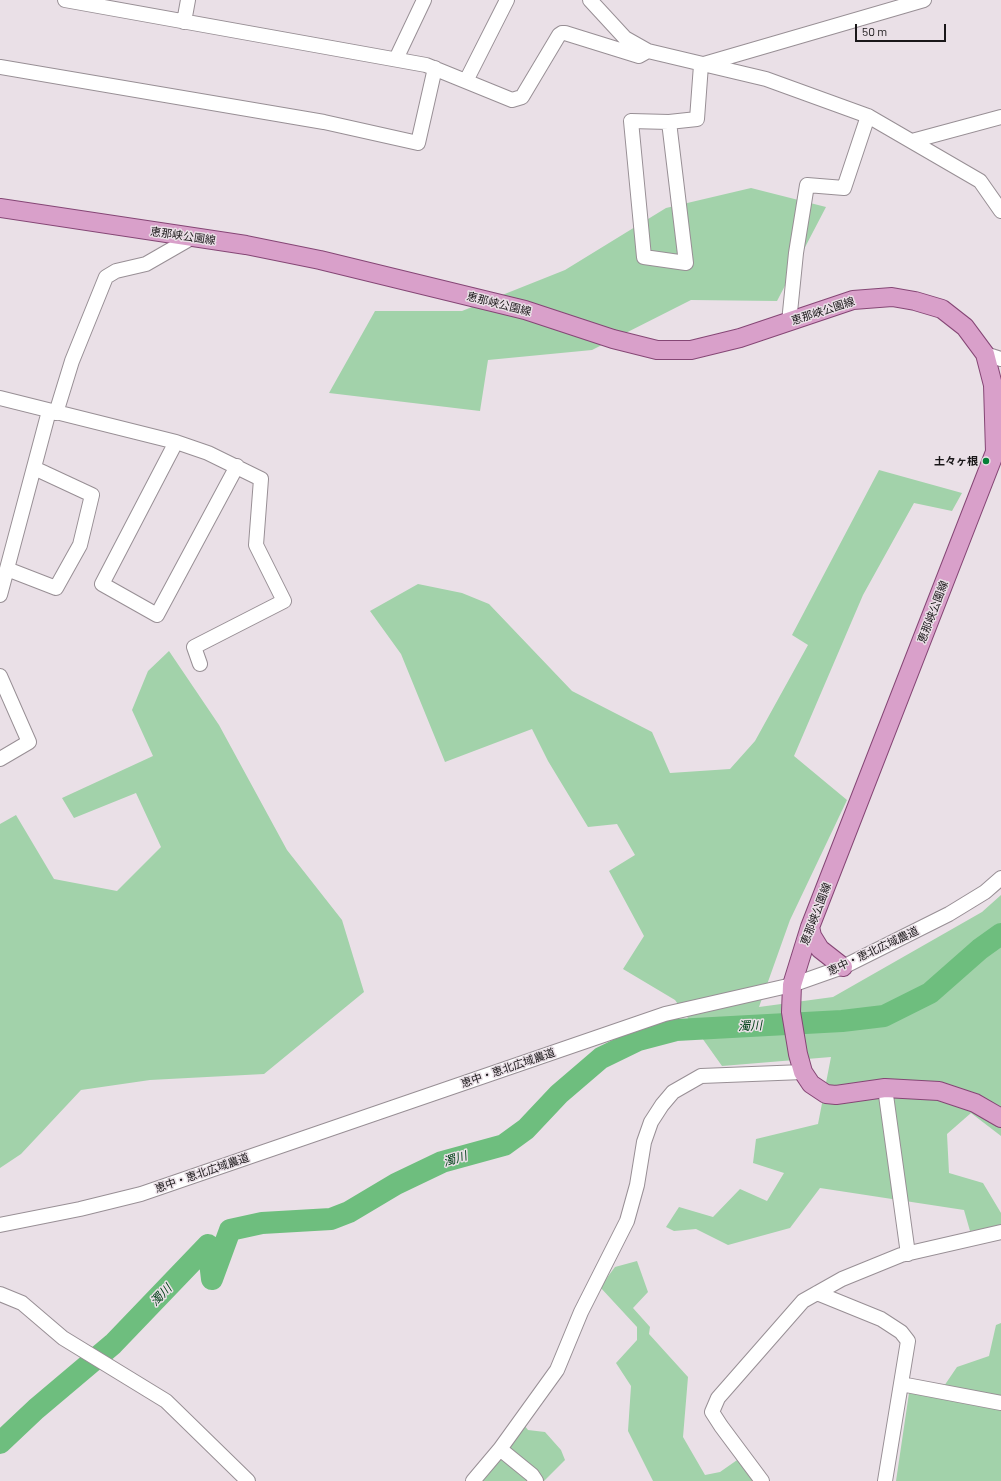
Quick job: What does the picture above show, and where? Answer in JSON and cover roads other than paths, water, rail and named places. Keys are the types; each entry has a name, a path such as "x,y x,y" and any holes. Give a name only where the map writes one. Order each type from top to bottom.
{"main road":[{"name":"恵那峡公園線","path":"0,208 246,245 320,260 525,310 613,339 657,350 692,350 740,338 853,300 892,297 916,301 942,310 965,327 993,356 994,385 998,417 995,452 810,927 792,985 791,1012 798,1054 803,1072 811,1084 826,1094 836,1095 885,1088 939,1091 975,1103 1001,1118"},
{"path":"810,927 812,936 820,949 843,967"}],"street":[{"path":"65,0 128,5 184,22 426,65 512,100 519,99 559,35 562,33 639,56 648,51"},
{"path":"184,22 188,0"},
{"path":"396,59 424,0"},
{"path":"466,81 507,0"},
{"path":"590,0 625,38 648,51 701,65 766,79 868,116 980,181 1001,211"},
{"path":"701,65 924,0"},
{"path":"669,122 686,263 644,257 631,121 669,122 697,118 701,65"},
{"path":"0,67 324,122 418,143 435,68"},
{"path":"789,322 796,253 807,185 844,188 868,116"},
{"path":"912,141 1001,117"},
{"path":"0,596 34,468 72,361 106,277 116,271 146,264 193,237"},
{"path":"0,398 176,442 237,466 261,479 256,545 284,601 194,647 200,664"},
{"path":"176,442 102,584 157,614 237,466"},
{"path":"7,569 56,588 80,545 92,495 34,468"},
{"path":"0,676 29,742 0,759"},
{"name":"恵中・恵北広域農道","path":"0,1225 80,1209 141,1194 665,1014 792,985 843,967 949,914 984,892 1001,878"},
{"path":"473,1481 500,1449 557,1370 581,1312 628,1221 637,1185 644,1142 651,1122 662,1105 673,1092 701,1076 803,1072"},
{"path":"885,1088 908,1254"},
{"path":"762,1481 712,1412 718,1398 798,1307 817,1293 842,1279 908,1254 1001,1232"},
{"path":"817,1293 882,1319 900,1332 908,1341 885,1481"},
{"path":"0,1294 22,1303 64,1338 166,1401 248,1481"},
{"path":"902,1384 1001,1403"},
{"path":"500,1449 532,1475 536,1481"}],"waterway":[{"name":"濁川","path":"0,1443 36,1409 113,1344 208,1245 212,1279 230,1230 262,1223 331,1219 349,1212 396,1184 442,1162 504,1145 526,1129 559,1094 601,1058 638,1040 676,1030 842,1021 884,1016 930,993 980,949 1001,934"}],"place":[{"name":"土々ヶ根","path":"986,461"}]}
